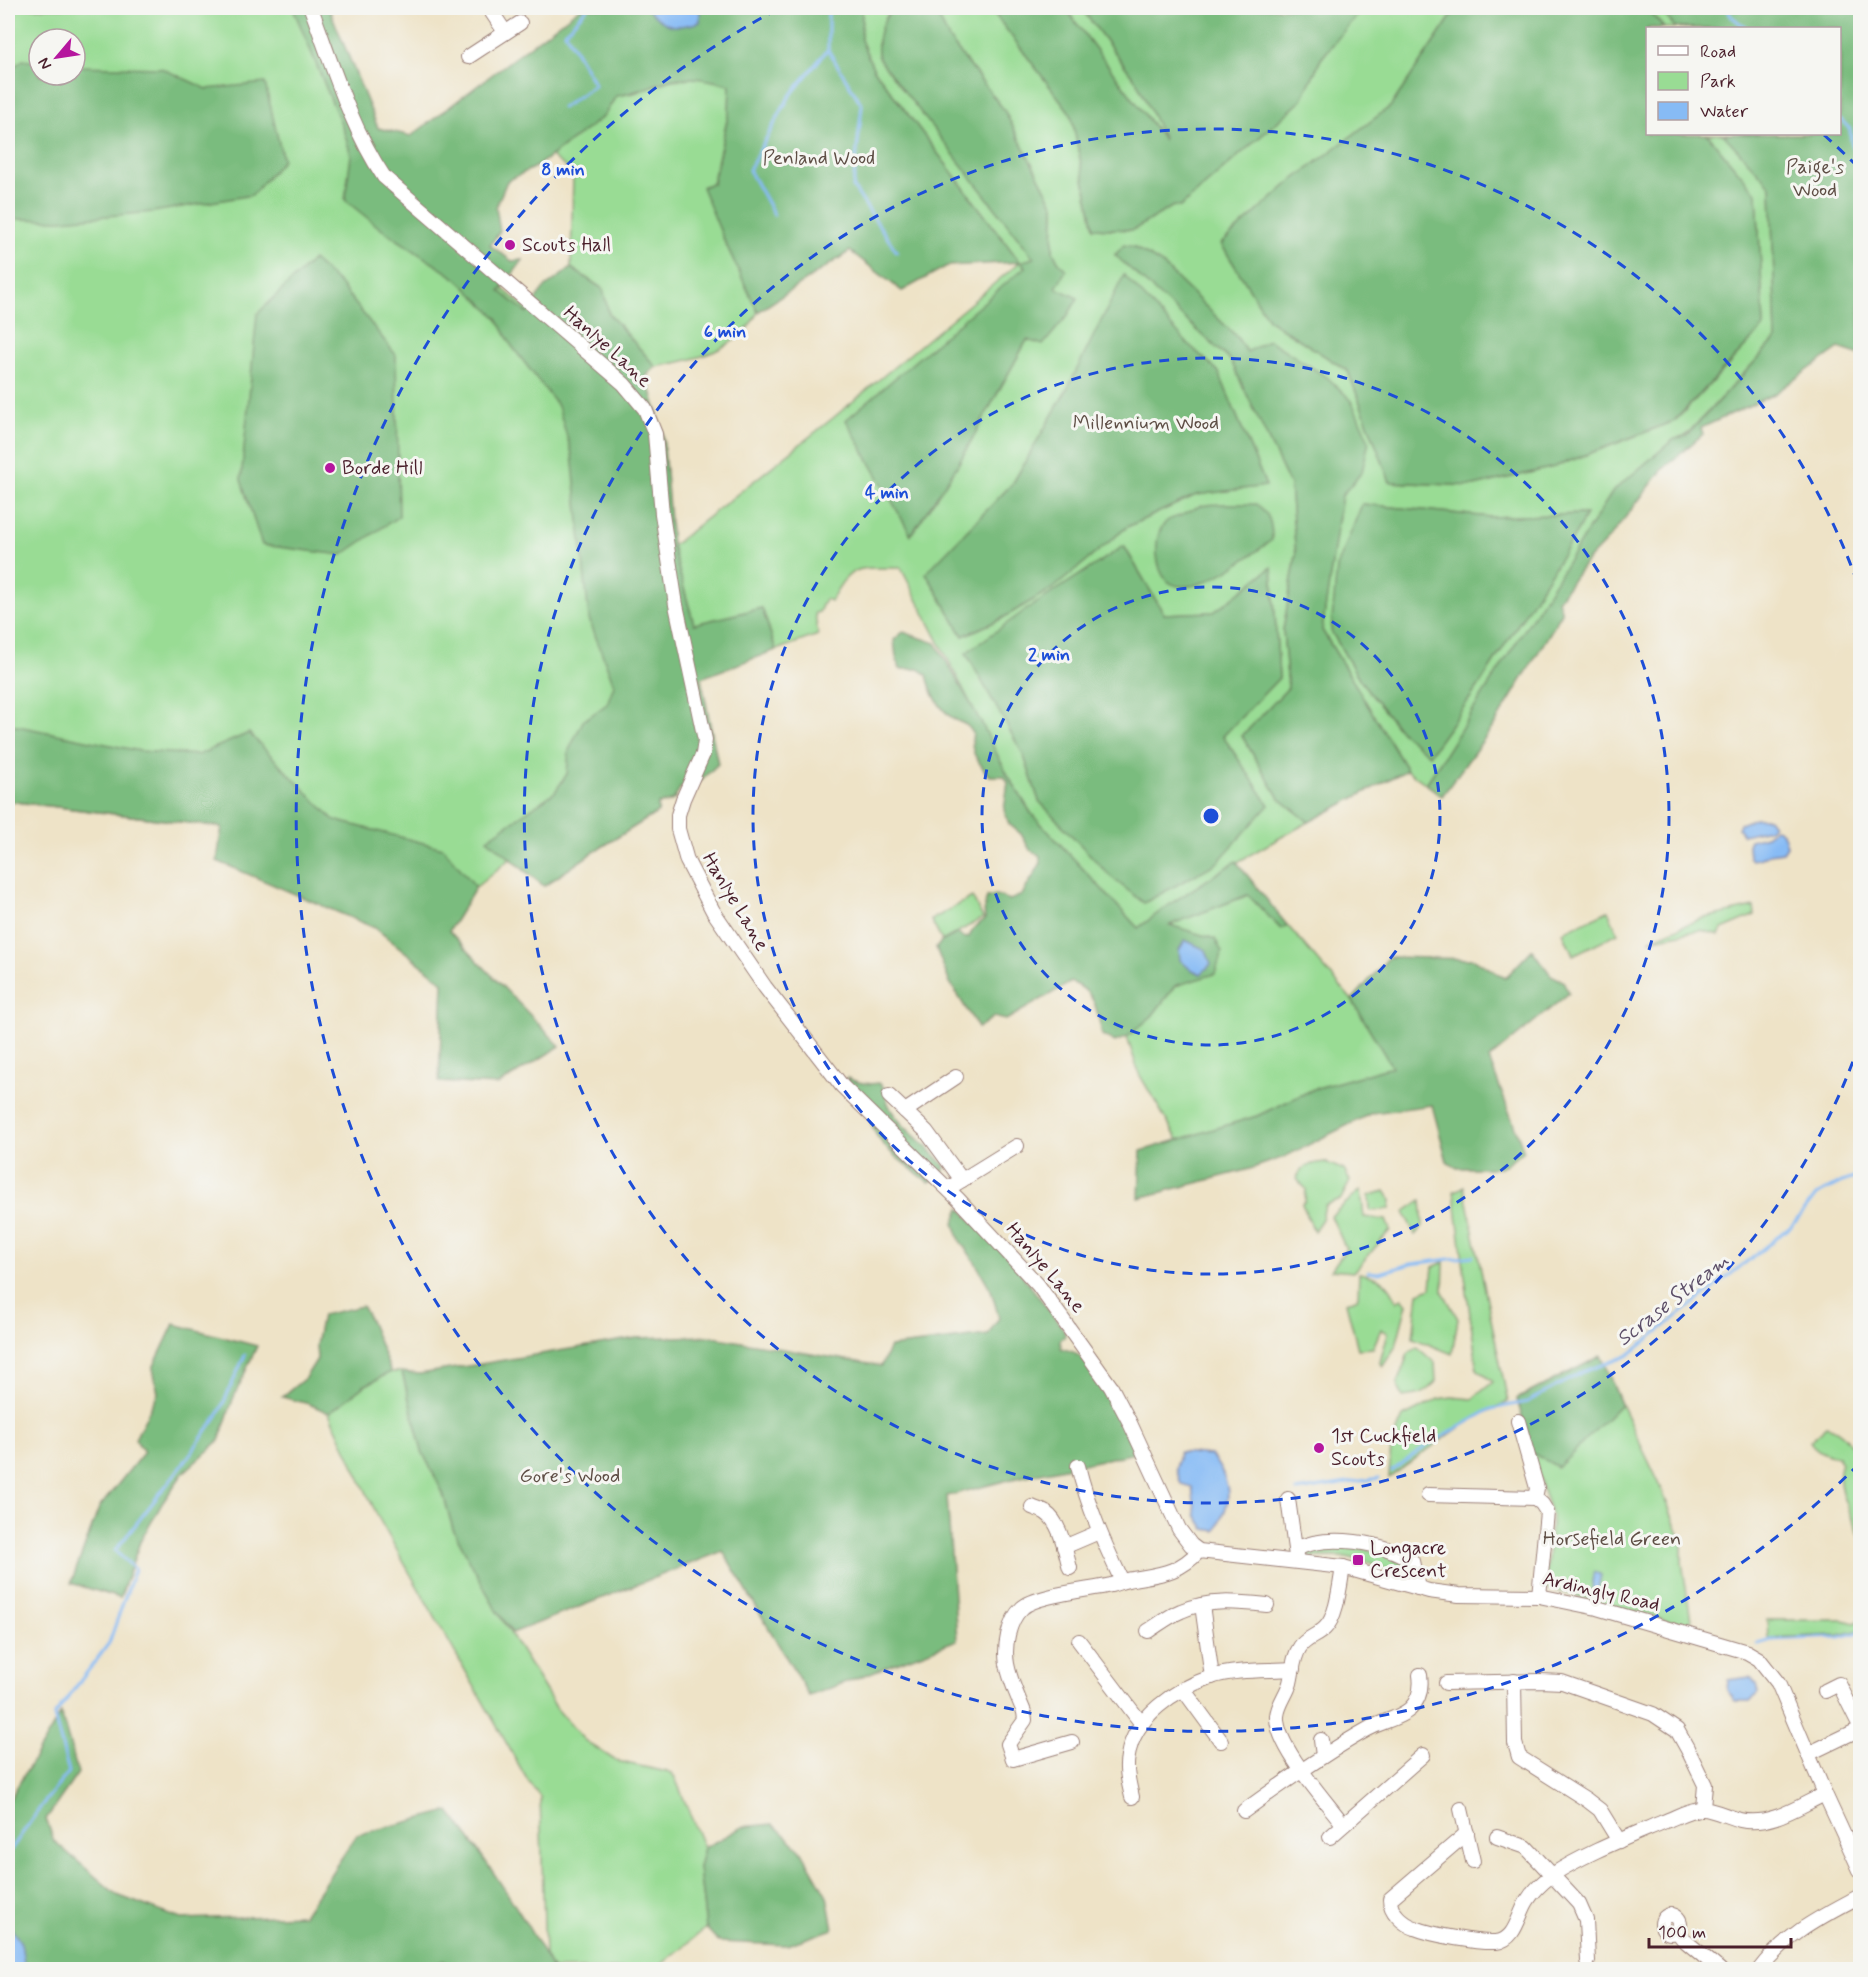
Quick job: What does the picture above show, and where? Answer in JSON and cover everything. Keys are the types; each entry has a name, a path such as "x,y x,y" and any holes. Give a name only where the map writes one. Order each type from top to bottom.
{"street":[{"name":"Hanlye Lane","path":"311,8 360,134 370,156 384,177 624,384 645,409 655,434 662,514 676,605 705,740 704,754 678,815 680,840 687,861 713,911 733,942 842,1086 988,1230 1038,1285 1095,1363 1129,1420 1179,1529 1191,1545 1199,1551"},
{"path":"489,8 505,32"},
{"path":"468,57 520,23"},
{"path":"905,1111 956,1077"},
{"path":"889,1096 926,1131 962,1180"},
{"path":"947,1189 1017,1146"},
{"path":"1518,1420 1537,1488 1534,1498"},
{"path":"1078,1466 1085,1495 1099,1532 1122,1581"},
{"path":"1428,1495 1534,1498 1542,1503 1547,1512 1539,1596"},
{"path":"1288,1499 1296,1555"},
{"path":"1032,1507 1047,1514 1054,1522 1070,1568"},
{"path":"1064,1547 1099,1532"},
{"path":"1296,1555 1308,1543 1339,1541 1394,1552 1412,1561 1419,1588"},
{"path":"1072,1742 1013,1759 1008,1744 1024,1720 1024,1712 1007,1666 1007,1640 1022,1607 1034,1601 1169,1572 1189,1562 1199,1551"},
{"name":"Ardingly Road","path":"1199,1551 1296,1555 1419,1588 1459,1595 1539,1596 1597,1608 1747,1652 1760,1659 1778,1683 1860,1870"},
{"path":"1343,1568 1328,1625 1300,1647 1290,1685 1278,1709 1277,1726 1284,1744 1343,1824"},
{"path":"1148,1631 1179,1611 1202,1605 1233,1602 1267,1605"},
{"path":"1202,1605 1212,1677"},
{"path":"1079,1641 1142,1724"},
{"path":"1132,1797 1128,1778 1128,1754 1142,1724 1166,1700 1183,1689 1212,1677 1234,1673 1293,1669"},
{"path":"1244,1811 1323,1756 1370,1728 1402,1715 1411,1708 1421,1691 1420,1675"},
{"path":"1514,1681 1515,1743 1519,1757 1600,1810 1619,1841"},
{"path":"1446,1683 1562,1682 1653,1714 1677,1730 1705,1785 1703,1808"},
{"path":"1808,1754 1860,1727 1839,1684 1825,1691"},
{"path":"1183,1689 1221,1741"},
{"path":"1321,1740 1323,1756"},
{"path":"1330,1837 1423,1755"},
{"path":"1467,1833 1390,1899 1390,1907 1401,1920 1414,1928 1496,1942 1512,1933 1528,1899 1552,1875 1619,1841 1687,1812 1703,1808 1742,1821 1756,1823 1767,1821 1825,1794"},
{"path":"1461,1809 1473,1861"},
{"path":"1497,1837 1526,1847 1579,1904 1586,1920 1588,1961"},
{"path":"1759,1970 1771,1953 1802,1928 1860,1896"},
{"path":"1677,1931 1683,1939 1720,1970"}],"green space":[{"name":"Borde Hill","path":"8,8 306,8 441,238 570,344 676,798 670,802 658,804 658,812 544,886 510,859 476,887 222,827 8,801"},
{"name":"Penland Wood","path":"293,8 329,8 378,128 411,136 580,8 862,8 861,40 873,68 1020,262 1034,258 879,59 880,32 893,8 934,8 949,39 1004,110 1054,206 1053,251 1066,270 1056,288 1078,298 1068,315 1043,345 1027,340 957,466 911,535 846,420 1025,267 1021,262 947,266 902,291 850,251 758,312 702,187 713,183 729,112 730,85 708,80 678,79 616,96 604,116 537,166 507,181 496,207 500,231 490,245 512,261 523,260 500,291 527,313 543,289 571,268 603,289 609,314 656,367 647,375 663,435 672,546 694,624 762,608 776,650 701,678 718,764 696,785 680,788 672,800 658,804 658,812 544,886 487,839 555,792 567,774 569,750 583,721 607,704 614,685 589,619 572,454 558,406 511,345 497,318 457,279 381,229 345,200 351,155 343,129"},
{"path":"862,8 893,8 880,32 879,59 1035,257 1021,263 1025,267 911,535 957,466 1056,288 1058,261 1053,251 1054,206 1004,110 949,39 934,8 990,8 1071,114 1094,228 1133,230 1173,206 1180,207 1301,101 1321,59 1350,23 1366,8 1457,8 1391,106 1288,184 1221,244 1269,320 1348,371 1390,482 1474,486 1554,467 1675,421 1764,327 1757,194 1708,135 1841,135 1841,27 1663,27 1647,8 1860,8 1860,228 1771,187 1776,339 1686,435 1673,440 1613,492 1426,784 1407,770 1322,630 1342,495 1362,472 1247,352 1236,336 1162,264 1134,247 1115,254 1231,361 1290,485 1296,556 1283,630 1288,688 1242,736 1279,798 1309,822 1180,898 1138,928 1031,813 1007,774 901,568 867,568 851,573 838,588 831,601 825,599 819,612 815,613 818,635 776,650 762,608 694,625 672,546 833,418 1020,262 873,68 861,40","holes":["1188,344 1218,371 1266,486 1196,495 1127,527 1055,587 1001,619 963,636 927,573 1013,483 1065,393","1362,504 1490,517 1586,514 1480,684 1429,755 1401,732 1360,680 1331,631","1124,546 1164,614 1214,612 1272,567 1279,678 1223,736 1039,801 1024,756 966,653"]},
{"path":"990,8 1065,8 1164,140 1137,82 1081,8 1366,8 1350,23 1321,59 1301,101 1180,207 1173,206 1133,230 1094,228 1071,114"},
{"path":"1065,8 1081,8 1137,82 1166,143"},
{"path":"1457,8 1647,8 1663,27 1646,27 1646,135 1708,135 1757,194 1764,327 1674,421 1554,467 1474,486 1390,482 1348,371 1269,320 1221,244 1288,184 1391,106"},
{"name":"Paige's Wood","path":"1658,8 1860,8 1860,355 1839,348 1774,394 1701,428 1703,434 1663,469 1610,537 1585,563 1558,600 1562,613 1495,724 1442,796 1426,784 1613,491 1673,440 1687,435 1776,339 1771,186 1724,135 1841,135 1841,27 1675,27"},
{"path":"23,60 27,60 27,87 87,87 87,66 161,68 207,89 265,83 283,160 252,195 153,212 61,220 8,219 8,71"},
{"path":"700,77 730,85 729,112 712,184 703,186 724,240 758,312 744,332 714,352 656,367 609,314 603,289 571,268 573,173 551,156 604,116 616,96 634,93 671,80"},
{"path":"1124,245 1134,247 1162,264 1236,336 1247,352 1269,340 1327,377 1351,400 1369,441 1362,472 1342,495 1322,630 1407,770 1309,822 1279,798 1242,736 1288,688 1283,630 1296,556 1290,485 1231,361 1115,255"},
{"path":"313,260 339,283 396,355 399,516 342,555 262,545 241,480 257,314"},
{"name":"Millennium Wood","path":"1124,275 1188,344 1218,371 1266,486 1196,495 1127,527 1055,587 1001,619 963,636 926,573 1013,483 1065,393"},
{"path":"1256,504 1269,519 1272,540 1226,572 1207,581 1189,586 1174,585 1163,575 1157,555 1157,546 1159,533 1167,521 1207,505"},
{"path":"1362,504 1490,517 1586,514 1480,684 1429,755 1401,732 1360,680 1331,631 1337,567"},
{"path":"1124,546 1164,614 1214,612 1272,567 1279,678 1223,736 1269,805 1217,863 1144,903 1111,877 1039,801 1024,756 966,653 1024,611"},
{"path":"903,632 936,643 982,724 1007,774 1031,813 1138,928 1236,861 1287,925 1281,929 1248,895 1170,925 1215,939 1222,952 1215,974 1175,986 1152,1016 1127,1037 1115,1042 1102,1035 1097,1010 1091,997 1080,986 1071,982 1006,1020 994,1017 978,1028 949,981 936,948 941,942 958,933 964,938 969,937 973,929 985,919 984,908 987,897 996,895 1010,900 1022,895 1041,863 1039,855 1030,850 1021,834 1009,824 1004,810 1008,782 1004,776 989,776 981,766 973,751 971,729 944,710 933,694 927,675 918,669 900,669 894,640"},
{"path":"8,724 140,751 198,755 249,733 334,820 443,848 476,887 449,931 560,1046 498,1085 439,1082 443,982 375,928 217,861 222,827 8,801"},
{"path":"1248,895 1281,929 1287,925 1352,1000 1393,1067 1314,1089 1257,1116 1178,1140 1139,1074 1127,1037 1152,1016 1175,986 1168,925"},
{"path":"972,897 983,918 942,941 931,920"},
{"path":"1754,907 1755,915 1722,929 1719,935 1701,930 1649,940 1700,919"},
{"path":"1608,911 1618,933 1573,955 1563,932"},
{"path":"1532,950 1551,975 1563,981 1569,993 1489,1059 1524,1151 1501,1168 1457,1168 1447,1161 1432,1105 1372,1113 1284,1157 1250,1169 1139,1198 1141,1151 1257,1116 1314,1089 1392,1067 1352,1000 1389,957 1474,959 1505,978"},
{"path":"847,1078 863,1083 879,1083 886,1090 887,1101 899,1121 945,1167 941,1177 929,1182 881,1142 871,1121 870,1110 845,1084"},
{"path":"1325,1162 1344,1170 1350,1181 1341,1199 1325,1205 1322,1219 1314,1231 1302,1204 1305,1201 1306,1189 1297,1179 1304,1168 1311,1164"},
{"path":"1464,1187 1508,1402 1461,1427 1389,1478 1391,1445 1403,1417 1439,1399 1452,1397 1472,1399 1493,1382 1477,1369 1454,1191"},
{"path":"1361,1190 1364,1217 1386,1220 1390,1230 1354,1272 1331,1270 1346,1249 1331,1216"},
{"path":"1385,1191 1391,1200 1390,1209 1370,1211 1369,1196"},
{"path":"1421,1200 1423,1226 1415,1235 1404,1212"},
{"name":"Gore's Wood","path":"960,1208 1012,1262 1064,1330 1065,1336 1060,1340 1061,1348 1073,1352 1086,1361 1121,1419 1135,1453 1012,1479 947,1496 957,1640 809,1696 723,1551 512,1633 496,1610 453,1529 443,1493 422,1451 402,1372 420,1374 636,1338 707,1336 881,1366 890,1347 988,1335 999,1318 991,1290 960,1241 954,1223"},
{"path":"1444,1262 1443,1292 1458,1319 1452,1354 1413,1338 1418,1293 1431,1288 1433,1267"},
{"path":"1359,1273 1383,1281 1391,1289 1397,1302 1402,1298 1407,1304 1396,1346 1383,1366 1380,1362 1388,1333 1381,1329 1373,1348 1358,1349 1346,1303 1358,1298"},
{"path":"362,1306 391,1372 364,1386 329,1413 309,1404 282,1397 305,1378 317,1359 316,1345 322,1315"},
{"path":"174,1324 257,1346 233,1399 219,1441 183,1473 163,1502 140,1542 120,1598 71,1583 99,1508 144,1452 135,1439 158,1393 153,1368"},
{"path":"1417,1347 1435,1363 1436,1382 1422,1394 1403,1397 1397,1384 1408,1354"},
{"name":"Horsefield Green","path":"1601,1356 1660,1485 1682,1542 1682,1562 1692,1627 1545,1588 1552,1516 1517,1399"},
{"path":"1601,1356 1621,1404 1558,1467 1532,1453 1517,1399"},
{"path":"391,1372 402,1372 422,1451 443,1493 453,1529 496,1610 557,1709 584,1740 616,1761 672,1773 676,1780 704,1848 699,1867 706,1928 656,1969 552,1969 545,1955 540,1797 528,1781 378,1517 329,1413 364,1386"},
{"path":"1827,1426 1840,1433 1850,1443 1856,1457 1861,1489 1860,1536 1841,1490 1842,1463 1838,1457 1818,1450 1810,1441"},
{"path":"1347,1545 1384,1553 1408,1566 1409,1574 1405,1578 1372,1563 1346,1557 1308,1557 1306,1552 1309,1547"},
{"path":"1767,1620 1844,1620 1854,1623 1860,1620 1860,1630 1839,1635 1768,1638"},
{"path":"61,1713 78,1773 46,1819 54,1841 117,1895 181,1919 303,1915 357,1835 449,1811 504,1888 552,1969 450,1969 444,1961 419,1970 8,1970 8,1802"},
{"path":"773,1824 801,1850 827,1896 833,1929 787,1945 719,1942 706,1928 699,1867 704,1848 742,1827"}],"water":[{"path":"646,8 700,8 700,22 683,26 670,25"},
{"path":"1755,818 1768,818 1773,825 1769,829 1743,835 1738,828 1740,824"},
{"path":"1775,829 1785,837 1787,846 1783,852 1752,860 1749,857 1750,840 1766,836"},
{"path":"1185,940 1206,950 1211,964 1201,974 1190,969 1180,960 1179,950"},
{"path":"1179,1452 1211,1455 1223,1474 1228,1492 1227,1501 1222,1520 1216,1531 1205,1529 1196,1515 1192,1487 1181,1484 1176,1469"},
{"path":"1595,1572 1601,1575 1597,1594 1593,1595 1592,1580"},
{"path":"1751,1677 1758,1693 1750,1701 1735,1701 1727,1690 1728,1680"},
{"path":"8,1923 21,1943 25,1969 8,1969"}],"waterway":[{"path":"562,108 595,85 565,32 587,8"},
{"path":"774,215 749,170 789,97 828,49 828,8"},
{"name":"Scrase Stream","path":"1727,8 1731,16 1745,27"},
{"path":"828,50 862,105 853,187 897,252"},
{"name":"Scrase Stream","path":"1841,120 1850,129 1851,142 1860,162"},
{"name":"Scrase Stream","path":"1392,1471 1429,1444 1491,1409 1527,1402 1583,1372 1627,1356 1793,1225 1816,1195 1860,1176"},
{"path":"1368,1272 1379,1273 1411,1264 1473,1256"},
{"path":"8,1854 42,1805 69,1772 54,1716 109,1643 135,1569 115,1551 186,1460 219,1413 245,1355"},
{"name":"Scrase Stream","path":"1297,1491 1379,1478"},
{"path":"1758,1644 1771,1640 1840,1637 1860,1632"}],"place":[{"name":"Scouts Hall","path":"510,245"},
{"name":"Borde Hill","path":"330,468"},
{"name":"1st Cuckfield Scouts","path":"1319,1448"},
{"name":"Longacre Crescent","path":"1358,1560"}]}
